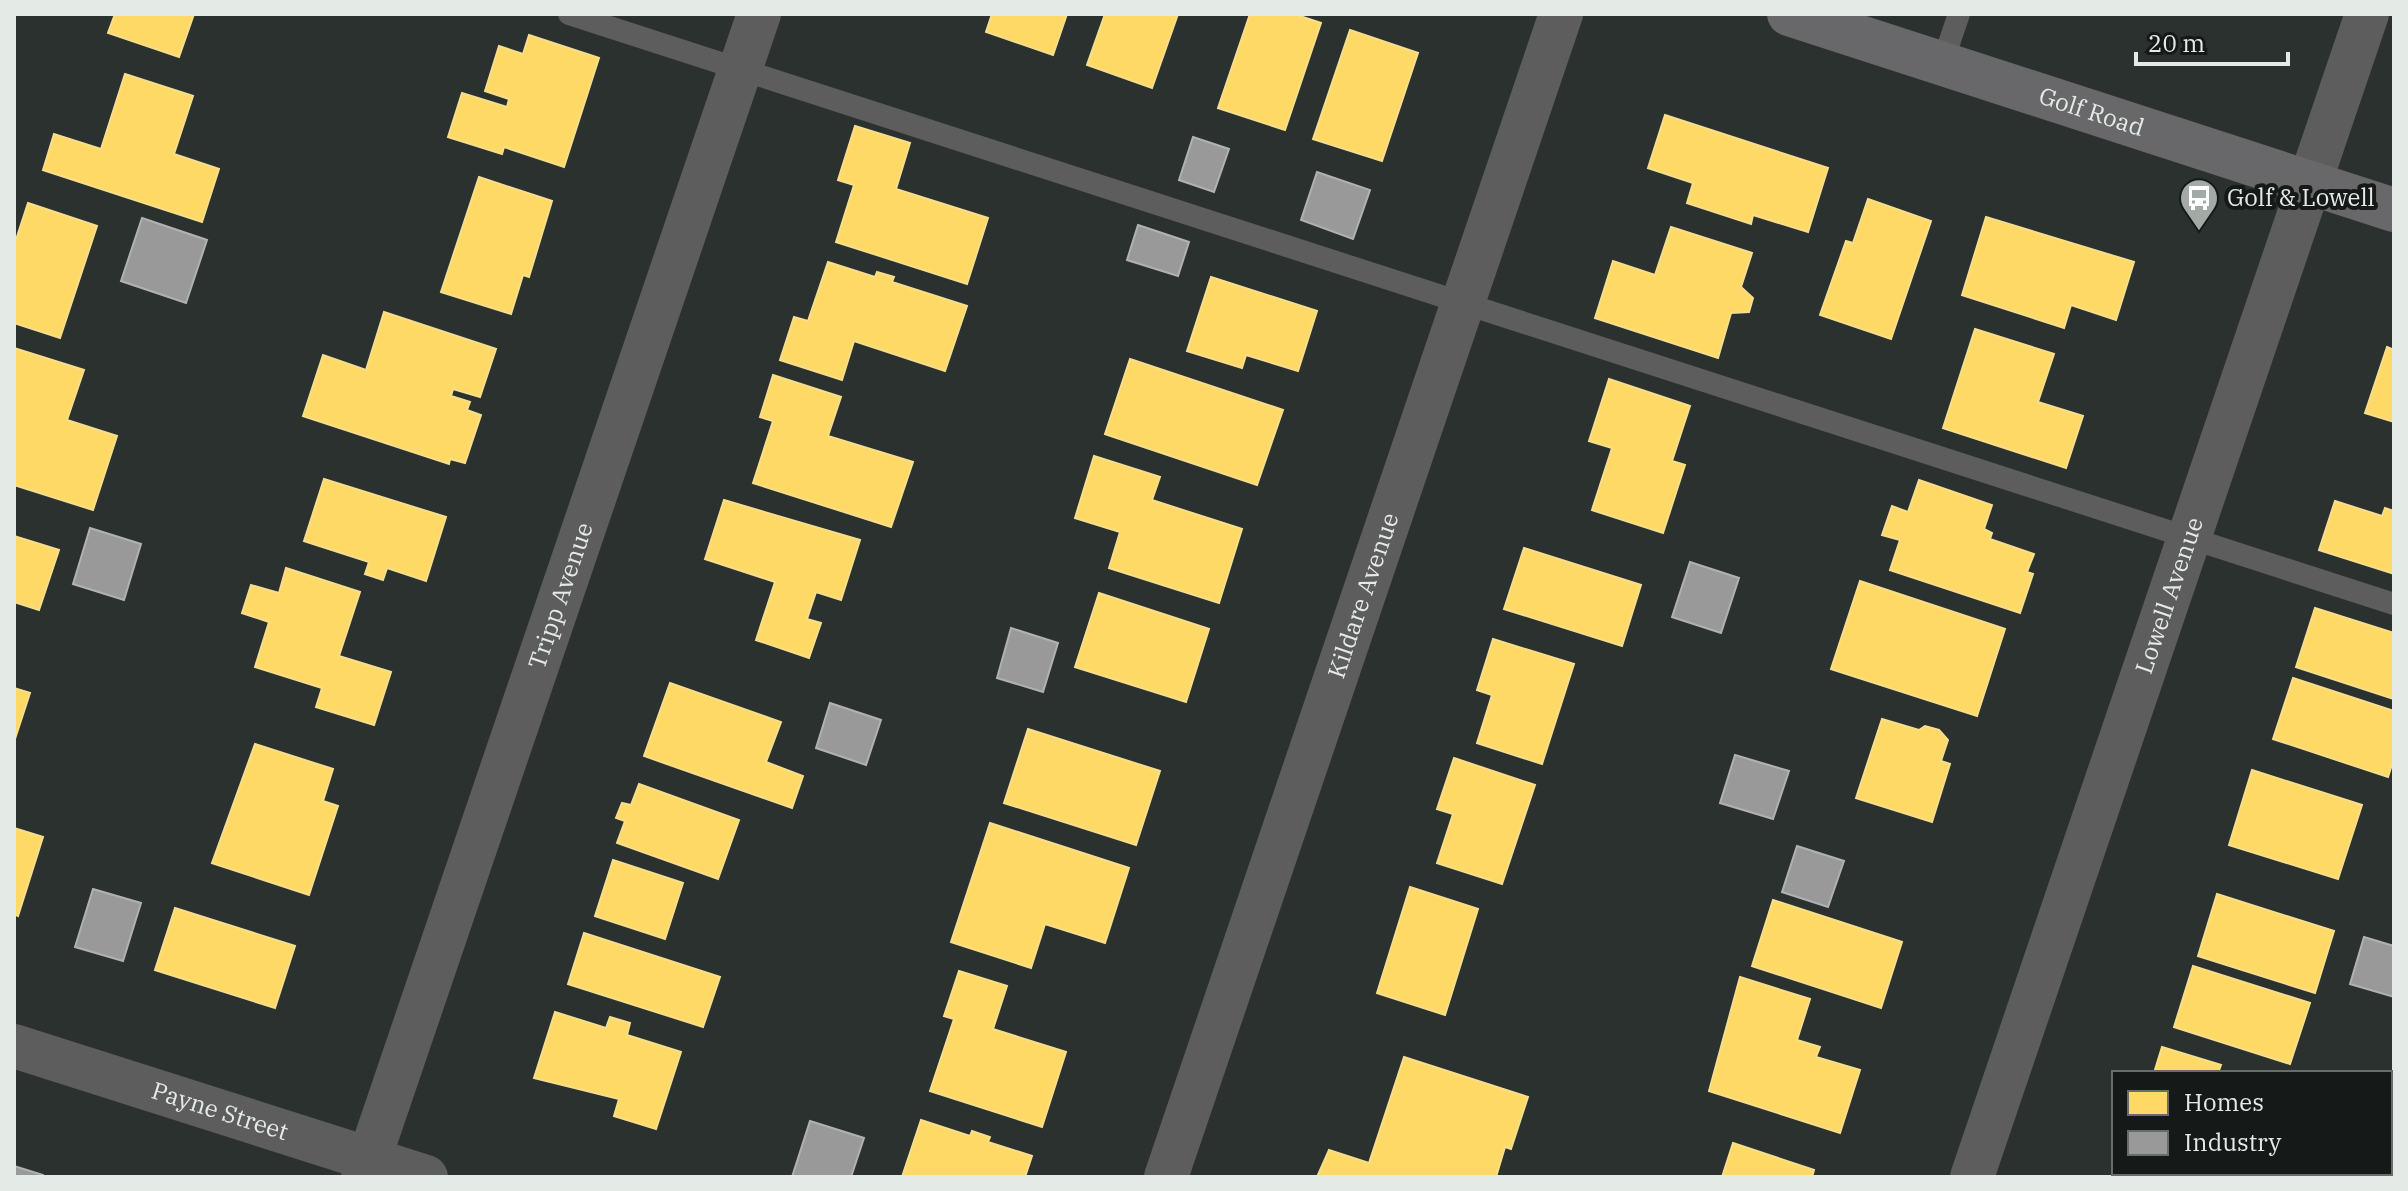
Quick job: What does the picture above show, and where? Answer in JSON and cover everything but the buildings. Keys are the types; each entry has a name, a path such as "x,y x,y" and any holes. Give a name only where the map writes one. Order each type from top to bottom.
{"main road":[{"name":"Golf Road","path":"1789,14 2394,210"}],"street":[{"name":"Tripp Avenue","path":"366,1168 759,14"},
{"name":"Kildare Avenue","path":"1166,1177 1561,14"},
{"name":"Lowell Avenue","path":"1972,1177 2367,14"},
{"name":"Payne Street","path":"14,1046 366,1168 426,1177"}],"lane":[{"path":"569,14 2394,604"},
{"path":"1942,64 1959,14"}],"place":[{"name":"Golf & Lowell","path":"2199,232"}]}
